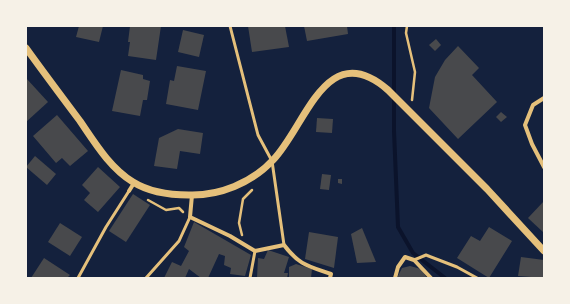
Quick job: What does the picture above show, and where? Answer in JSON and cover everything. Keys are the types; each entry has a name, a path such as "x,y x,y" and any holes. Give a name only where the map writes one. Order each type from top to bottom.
{"street":[{"path":"26,48 104,154 124,175 134,183 147,188 192,195 210,194 227,190 250,178 272,161 285,146 315,98 329,81 338,75 346,73 361,74 379,82 388,90 486,189 544,251"},
{"path":"544,98 533,105 525,125 532,144 544,167"},
{"path":"129,191 134,183"},
{"path":"192,195 190,217 255,251 284,244 294,259 331,274 330,278"},
{"path":"396,278 398,266 405,257 414,260 431,278"}],"lane":[{"path":"230,26 258,135 272,161 284,244"},
{"path":"78,278 109,222 129,191"},
{"path":"146,278 179,241 190,217"},
{"path":"250,278 255,251"},
{"path":"414,260 426,255 457,267 477,278"}],"path":[{"path":"407,26 406,33 415,72 412,101 414,117"},
{"path":"244,245 239,223 243,199 254,188 250,178"},
{"path":"141,196 166,210 179,208 190,217"}],"building":[{"path":"79,26 103,26 99,42 76,37"},
{"path":"130,26 161,26 156,60 128,56"},
{"path":"248,26 285,26 289,47 252,52"},
{"path":"304,26 347,26 348,34 307,41"},
{"path":"183,30 204,35 199,57 178,52"},
{"path":"436,39 441,45 435,51 429,45"},
{"path":"458,46 479,68 472,75 497,102 458,139 429,108 435,77 445,60"},
{"path":"177,66 206,71 198,110 166,104 170,80 174,81"},
{"path":"121,70 143,75 143,79 150,81 147,100 143,100 140,116 112,111"},
{"path":"26,78 48,102 26,122"},
{"path":"501,112 507,117 501,122 496,117"},
{"path":"57,115 88,151 70,166 62,158 56,163 33,136"},
{"path":"317,118 333,119 332,133 316,132"},
{"path":"178,129 203,133 200,154 180,151 177,169 154,166 159,138"},
{"path":"35,156 56,174 47,185 26,167"},
{"path":"98,167 120,187 98,212 84,200 90,193 82,185"},
{"path":"322,174 331,175 329,190 320,189"},
{"path":"338,179 342,179 342,184 338,183"},
{"path":"133,194 150,205 126,242 109,231"},
{"path":"544,201 544,233 528,218"},
{"path":"194,222 251,255 245,276 230,274 231,268 224,265 225,256 219,254 208,278 201,278 189,269 185,278 164,278 172,262 181,266 189,251 184,247"},
{"path":"60,223 82,237 70,256 48,242"},
{"path":"489,227 512,241 489,278 457,258 471,236 480,241"},
{"path":"362,228 376,262 357,263 351,234"},
{"path":"309,232 338,237 334,268 305,259"},
{"path":"268,250 289,257 284,273 288,273 287,278 257,278 258,258 264,259"},
{"path":"521,257 544,260 544,278 518,276"},
{"path":"44,258 70,275 67,278 31,278"},
{"path":"296,264 312,269 311,278 289,278 289,267"},
{"path":"410,266 421,269 427,278 397,278 402,268"}],"waterway":[{"path":"394,26 394,131 398,227 413,253 445,278"}]}
